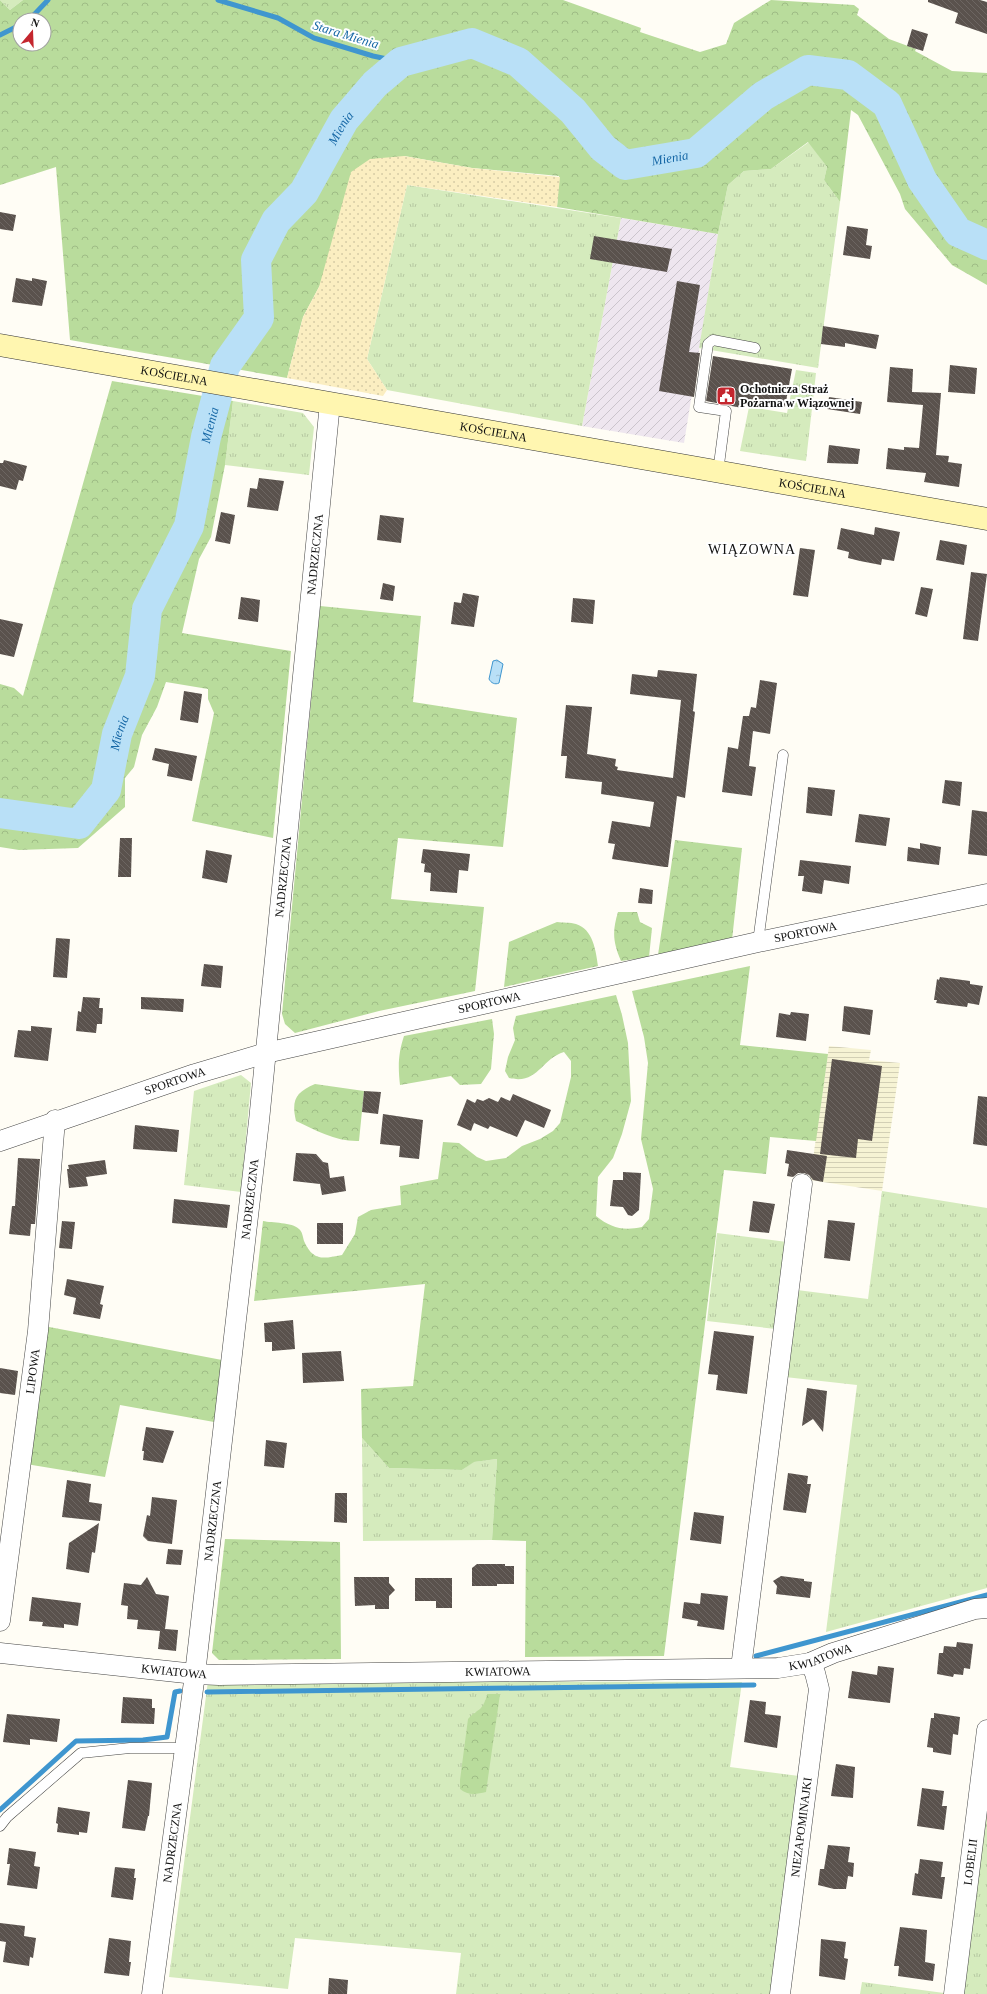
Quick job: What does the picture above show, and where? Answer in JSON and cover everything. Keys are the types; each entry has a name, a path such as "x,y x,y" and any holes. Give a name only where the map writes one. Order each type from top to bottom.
{"street":[{"name":"KOŚCIELNA","path":"0,345 987,519"},
{"name":"NADRZECZNA","path":"152,1994 195,1674 266,1053 330,403"},
{"name":"SPORTOWA","path":"0,1140 55,1120 195,1074 266,1053 758,942 987,894"},
{"name":"LIPOWA","path":"0,1621 38,1331 55,1120"},
{"path":"741,1668 802,1184"},
{"name":"KWIATOWA","path":"0,1653 195,1674 778,1668 810,1663 833,1654 975,1609 987,1608"},
{"name":"NIEZAPOMINAJKI","path":"780,1994 819,1689 815,1673 810,1663"},
{"name":"LOBELII","path":"954,1994 987,1730"}],"lane":[{"path":"718,472 726,411 699,407 708,344 713,340 755,348"},
{"path":"758,942 783,755"},
{"path":"0,1826 7,1817 81,1753 130,1748 184,1748"}],"shaded area":[{"path":"621,218 718,234 684,443 582,426"},
{"path":"829,1046 871,1050 869,1060 900,1063 882,1191 810,1180"}],"green space":[{"path":"0,0 23,0 10,10"},
{"path":"0,0 10,10 23,0 563,0 641,28 640,32 700,52 726,44 734,23 771,0 854,5 859,9 857,15 889,39 916,49 915,51 952,71 987,73 987,285 952,265 905,209 900,194 858,115 851,110 840,202 824,180 827,167 808,142 771,169 744,171 728,185 718,234 557,207 559,176 472,168 404,156 319,287 303,317 287,378 70,340 56,167 0,185"},
{"path":"809,142 827,167 824,180 840,202 818,368 699,348 718,234 728,185 744,171 771,169"},
{"path":"407,185 621,218 582,426 387,390 367,359"},
{"path":"796,370 816,373 806,461 740,451 749,407 787,413"},
{"path":"112,381 233,401 225,465 211,537 199,559 182,633 291,651 273,838 192,821 214,713 208,699 208,689 166,682 157,707 142,735 134,767 125,778 125,807 78,848 19,850 0,847 0,684 14,688 23,696"},
{"path":"233,401 303,413 314,427 309,475 225,465"},
{"path":"320,606 421,616 413,702 517,718 503,847 398,838 391,899 484,907 475,991 379,1011 295,1033 285,1024 282,1014"},
{"path":"675,840 742,848 732,940 658,955"},
{"path":"618,912 637,912 640,922 652,928 649,957 621,961 614,937"},
{"path":"557,922 576,924 586,931 593,941 598,966 504,987 509,942"},
{"path":"750,966 740,1045 828,1054 816,1141 770,1137 766,1174 724,1170 664,1656 525,1657 526,1541 492,1540 497,1459 474,1462 462,1470 389,1468 362,1438 361,1389 413,1386 425,1284 254,1301 263,1221 287,1224 296,1227 301,1231 307,1248 319,1257 324,1258 342,1255 355,1234 358,1217 371,1210 401,1205 400,1186 438,1179 443,1142 459,1143 477,1157 486,1161 506,1158 522,1146 540,1139 553,1131 560,1123 571,1077 571,1061 564,1052 556,1055 533,1075 527,1078 509,1078 505,1071 508,1057 515,1040 513,1028 516,1016 616,995 628,1043 631,1101 622,1134 613,1158 598,1177 596,1216 618,1228 629,1229 642,1227 649,1219 653,1189 641,1139 648,1063 644,1037 632,991"},
{"path":"492,1019 494,1034 491,1069 481,1084 460,1085 451,1076 400,1085 399,1060 404,1036"},
{"path":"241,1075 251,1083 241,1192 184,1185 194,1091"},
{"path":"315,1084 364,1091 359,1141 343,1140 318,1132 296,1121 294,1107 296,1098 303,1090"},
{"path":"882,1191 987,1208 987,1588 826,1632 857,1385 785,1377 797,1290 868,1299"},
{"path":"717,1233 787,1242 776,1329 707,1321"},
{"path":"44,1326 222,1360 214,1422 120,1405 105,1477 26,1464"},
{"path":"362,1438 389,1468 462,1470 473,1462 497,1459 492,1540 363,1541"},
{"path":"225,1539 340,1542 341,1659 219,1660 212,1653"},
{"path":"208,1681 742,1682 730,1767 799,1776 772,1994 456,1994 461,1953 295,1938 288,1989 169,1977","holes":["487,1694 486,1792 474,1713 482,1708"]},
{"path":"487,1694 500,1694 486,1792 469,1794 460,1789 468,1719 482,1707"},
{"path":"987,1785 987,1994 961,1994"},
{"path":"862,1982 944,1993 944,1994 860,1994"}],"sand":[{"path":"404,156 472,168 560,177 557,207 407,185 367,359 387,390 383,396 287,378 303,317 319,287 351,172 370,159"}],"water":[{"path":"497,660 503,664 499,683 495,684 489,679 493,661"}],"building":[{"path":"928,0 980,0 987,2 987,34 955,23 958,13 928,2"},
{"path":"912,29 928,34 923,51 907,46"},
{"path":"0,212 16,215 13,231 0,229"},
{"path":"847,226 868,229 866,245 872,246 870,259 843,255"},
{"path":"594,236 672,249 667,272 590,259"},
{"path":"16,278 32,281 32,278 47,281 42,306 12,302"},
{"path":"677,281 700,285 689,352 700,353 694,397 659,391"},
{"path":"823,326 879,335 876,349 845,343 845,347 821,344"},
{"path":"713,356 792,369 785,407 744,400 742,408 706,401"},
{"path":"950,365 977,368 975,394 948,392"},
{"path":"890,367 913,369 912,392 941,393 936,455 949,456 948,462 962,464 959,487 924,482 926,473 886,469 888,448 904,450 904,447 919,448 923,405 887,402"},
{"path":"829,397 862,402 860,414 827,409"},
{"path":"829,445 860,449 858,464 827,463"},
{"path":"4,460 27,466 23,481 19,480 16,490 0,486 0,463 3,463"},
{"path":"259,478 284,481 278,511 247,507 250,488 257,489"},
{"path":"221,512 235,515 230,544 215,541"},
{"path":"380,515 404,518 401,543 377,540"},
{"path":"875,527 900,532 894,561 882,559 881,565 860,561 848,558 849,552 837,549 841,528 874,535"},
{"path":"940,540 967,545 964,565 936,560"},
{"path":"800,548 815,550 808,597 793,595"},
{"path":"971,572 987,574 978,641 963,639"},
{"path":"383,583 395,586 393,601 380,599"},
{"path":"921,587 933,589 927,617 915,614"},
{"path":"463,593 479,596 474,627 451,624 454,602 461,603"},
{"path":"241,597 260,600 258,622 238,619"},
{"path":"573,598 595,600 593,624 571,622"},
{"path":"0,619 23,624 14,657 0,654"},
{"path":"658,670 697,674 693,711 695,712 685,798 677,796 668,867 612,859 615,844 608,843 612,821 650,827 654,802 601,794 602,782 565,778 567,756 561,756 566,705 592,707 587,754 616,759 615,766 618,767 617,770 673,778 681,700 630,694 632,674 657,677"},
{"path":"760,680 777,683 770,734 753,731 749,766 756,767 752,796 722,792 728,747 738,749 743,716 749,716 751,707 756,708"},
{"path":"184,691 202,694 198,723 180,720"},
{"path":"155,748 197,756 192,781 167,776 169,764 152,760"},
{"path":"945,780 962,782 960,806 942,803"},
{"path":"808,787 835,790 832,816 806,813"},
{"path":"972,810 987,812 987,856 968,854"},
{"path":"859,814 890,818 886,846 855,842"},
{"path":"120,838 132,838 131,877 118,877"},
{"path":"920,843 941,847 939,865 907,861 908,847 920,849"},
{"path":"423,849 470,854 468,871 459,870 457,893 430,891 431,873 424,872 425,864 421,863"},
{"path":"206,850 232,855 227,883 202,878"},
{"path":"800,860 851,866 849,884 824,880 822,894 802,891 804,876 798,876"},
{"path":"640,888 653,890 652,904 638,903"},
{"path":"56,938 70,939 67,978 53,977"},
{"path":"204,964 223,966 221,988 201,986"},
{"path":"940,977 970,981 970,984 983,986 979,1005 968,1003 967,1007 936,1003 937,1000 934,1000 937,979 939,980"},
{"path":"83,997 100,998 99,1008 103,1008 102,1024 97,1024 96,1033 76,1031 78,1011 81,1012"},
{"path":"141,997 184,999 183,1012 141,1009"},
{"path":"844,1006 873,1010 870,1035 842,1031"},
{"path":"791,1012 809,1014 806,1041 776,1037 779,1013 790,1015"},
{"path":"31,1026 52,1028 48,1061 14,1057 18,1030 31,1031"},
{"path":"832,1059 882,1066 872,1141 858,1139 856,1158 820,1154"},
{"path":"364,1091 381,1092 378,1114 362,1112"},
{"path":"513,1094 551,1110 544,1128 525,1120 517,1137 490,1126 488,1129 474,1123 471,1131 457,1125 467,1099 475,1103 477,1099 483,1101 489,1098 498,1102 501,1097 510,1101"},
{"path":"978,1096 987,1097 987,1146 973,1144"},
{"path":"383,1114 423,1120 419,1159 399,1157 400,1146 380,1144"},
{"path":"135,1125 179,1130 177,1152 133,1149"},
{"path":"787,1150 827,1156 823,1182 813,1180 809,1175 804,1173 798,1173 793,1177 787,1176 789,1164 785,1163"},
{"path":"296,1153 316,1154 323,1162 328,1163 330,1178 344,1176 346,1191 322,1195 320,1184 293,1181"},
{"path":"18,1158 40,1159 35,1224 31,1224 30,1236 9,1234 12,1206 15,1206"},
{"path":"105,1160 107,1174 86,1177 88,1186 69,1188 68,1165"},
{"path":"623,1172 641,1173 639,1210 632,1216 628,1215 623,1207 610,1206 613,1180 623,1180"},
{"path":"174,1199 230,1205 227,1228 172,1223"},
{"path":"753,1201 775,1204 769,1233 749,1231"},
{"path":"828,1220 855,1223 850,1261 824,1258"},
{"path":"62,1221 75,1222 72,1249 59,1248"},
{"path":"317,1223 343,1223 343,1244 317,1244"},
{"path":"67,1279 104,1286 100,1304 103,1305 100,1319 73,1314 76,1298 64,1295"},
{"path":"293,1320 295,1349 272,1351 272,1342 265,1342 264,1323"},
{"path":"714,1331 754,1336 747,1394 716,1390 718,1375 708,1374"},
{"path":"341,1351 344,1381 303,1383 302,1353"},
{"path":"0,1368 18,1371 15,1395 0,1393"},
{"path":"807,1388 827,1391 823,1432 813,1419 802,1426"},
{"path":"146,1427 174,1431 163,1463 143,1460 144,1451 142,1451"},
{"path":"266,1440 287,1443 284,1468 264,1466"},
{"path":"788,1473 808,1476 807,1484 811,1484 806,1513 783,1510"},
{"path":"67,1480 91,1484 89,1502 102,1504 100,1521 62,1517"},
{"path":"335,1493 347,1493 347,1523 334,1522"},
{"path":"152,1497 177,1500 172,1544 148,1541 143,1536 147,1515 150,1516"},
{"path":"694,1512 724,1516 721,1544 690,1540"},
{"path":"99,1523 95,1553 92,1552 89,1573 66,1569 69,1543"},
{"path":"168,1549 183,1550 181,1565 166,1564"},
{"path":"477,1564 505,1564 505,1566 514,1566 514,1584 472,1586 472,1568"},
{"path":"781,1576 804,1579 804,1581 812,1582 810,1598 776,1594 777,1586 773,1581"},
{"path":"147,1577 156,1594 169,1596 165,1629 178,1630 176,1651 158,1649 160,1631 137,1629 138,1620 127,1619 128,1606 121,1605 124,1583 141,1585"},
{"path":"354,1577 389,1577 389,1583 395,1590 389,1596 389,1609 375,1609 375,1605 355,1606"},
{"path":"415,1578 452,1578 452,1608 436,1608 436,1601 415,1601"},
{"path":"701,1593 728,1596 724,1630 697,1626 698,1621 682,1618 684,1602 700,1604"},
{"path":"32,1597 81,1603 78,1626 64,1624 64,1628 42,1626 43,1622 29,1621"},
{"path":"957,1642 973,1644 970,1669 964,1668 963,1675 954,1674 953,1677 937,1674 939,1653 943,1653 944,1646 956,1647"},
{"path":"878,1666 894,1668 890,1703 848,1698 852,1671 877,1675"},
{"path":"123,1697 152,1699 152,1708 155,1708 154,1724 121,1723"},
{"path":"750,1700 766,1702 765,1714 781,1716 777,1748 744,1742"},
{"path":"934,1713 960,1717 958,1735 953,1734 951,1755 933,1752 933,1748 927,1747 931,1718 934,1718"},
{"path":"7,1714 60,1719 57,1742 30,1739 30,1745 3,1742"},
{"path":"836,1764 855,1767 853,1798 831,1796"},
{"path":"128,1780 152,1783 149,1816 145,1831 122,1828"},
{"path":"922,1788 944,1791 942,1806 947,1806 944,1830 917,1826"},
{"path":"58,1807 90,1812 87,1833 79,1832 79,1835 57,1832 58,1824 56,1823"},
{"path":"828,1845 850,1847 848,1862 854,1863 853,1877 848,1876 846,1889 834,1889 818,1885 820,1869 824,1869"},
{"path":"9,1848 36,1852 34,1866 40,1867 37,1889 7,1885 10,1864 7,1864"},
{"path":"920,1859 943,1862 941,1877 945,1877 942,1899 912,1895 915,1873 918,1874"},
{"path":"115,1867 135,1869 134,1878 136,1878 133,1900 111,1897"},
{"path":"0,1923 25,1926 24,1936 36,1938 33,1958 30,1957 29,1966 3,1962 6,1942 0,1941"},
{"path":"900,1927 927,1930 925,1962 935,1964 933,1981 898,1976 899,1966 894,1966"},
{"path":"109,1938 131,1941 129,1976 104,1973"},
{"path":"821,1939 846,1942 844,1958 848,1959 845,1980 819,1976"},
{"path":"329,1978 348,1980 347,1994 328,1994"}],"waterway":[{"name":"Stara Mienia","path":"37,12 48,0"},
{"name":"Stara Mienia","path":"218,0 278,18 314,38 373,56 401,62"},
{"name":"Stara Mienia","path":"0,35 12,29"},
{"name":"Mienia","path":"0,813 79,824 106,790 117,734 140,676 147,609 189,526 206,437 225,366 259,318 256,260 276,221 304,192 344,120 375,84 401,62 472,43 518,62 573,111 603,148 625,165 696,153 763,96 808,70 848,75 887,104 922,180 958,232 987,245"},
{"path":"756,1656 987,1595"},
{"path":"207,1692 754,1685"},
{"path":"0,1810 76,1741 143,1740 167,1737 175,1692 180,1691"}],"place":[{"name":"Ochotnicza Straż Pożarna w Wiązownej","path":"726,396"}],"district":[{"name":"WIĄZOWNA","path":"752,549"}]}
